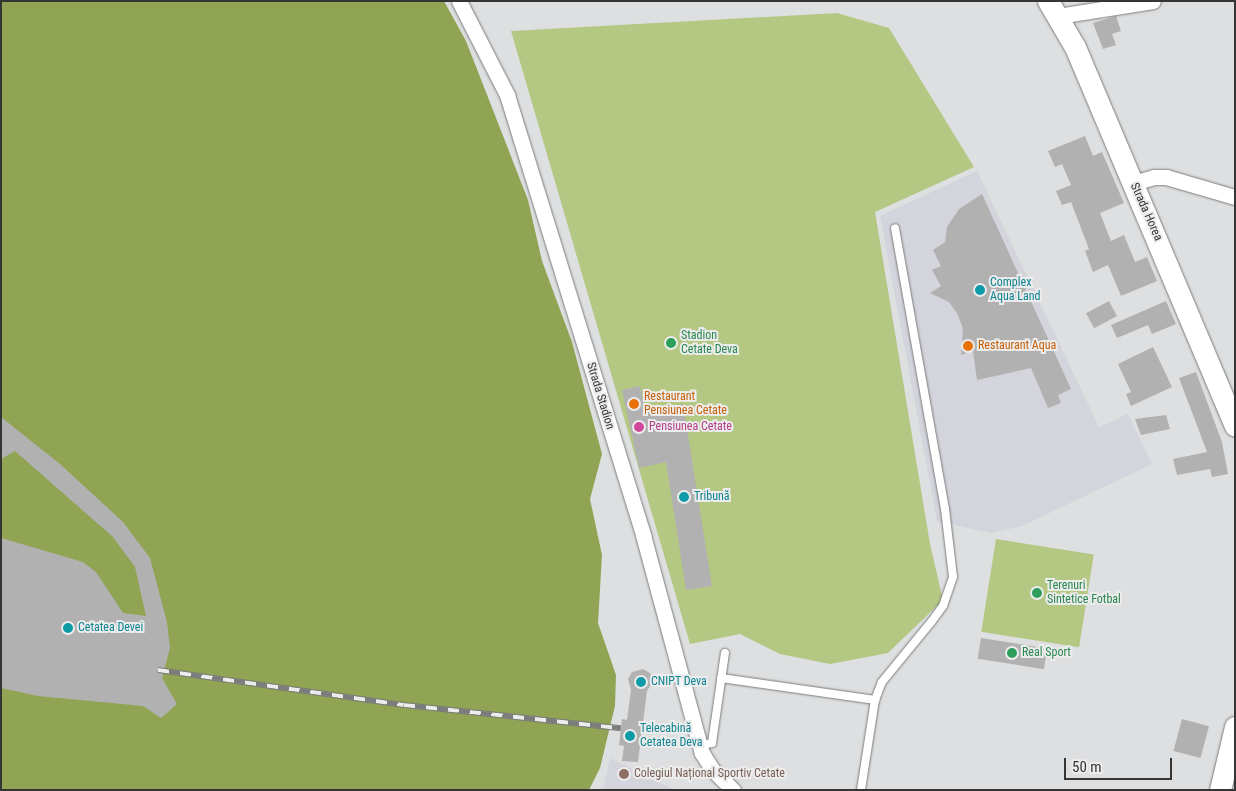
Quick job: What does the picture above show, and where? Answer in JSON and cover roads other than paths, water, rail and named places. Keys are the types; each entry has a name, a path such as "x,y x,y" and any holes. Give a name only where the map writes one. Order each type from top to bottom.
{"main road":[{"name":"Strada Horea","path":"1053,8 1075,47 1235,426"},
{"path":"1220,790 1235,727"}],"street":[{"name":"Strada Stadion","path":"459,1 507,95 643,535 701,746 712,769 733,790"},
{"path":"1053,8 1153,1"},
{"path":"1133,183 1154,177 1166,177 1235,197"}],"lane":[{"path":"861,790 875,700 882,682 938,613 953,577 945,508 896,228"},
{"path":"701,746 712,743 725,653"},
{"path":"877,675 882,682"},
{"path":"722,678 875,700"}],"railway":[{"path":"158,670 404,705 621,728"}],"place":[{"name":"Complex Aqua Land","path":"980,290"},
{"name":"Stadion Cetate Deva","path":"671,343"},
{"name":"Restaurant Aqua","path":"968,346"},
{"name":"Restaurant Pensiunea Cetate","path":"634,404"},
{"name":"Pensiunea Cetate","path":"639,427"},
{"name":"Tribună","path":"684,497"},
{"name":"Terenuri Sintetice Fotbal","path":"1037,593"},
{"name":"Cetatea Devei","path":"68,628"},
{"name":"Real Sport","path":"1012,653"},
{"name":"CNIPT Deva","path":"641,682"},
{"name":"Telecabină Cetatea Deva","path":"630,736"},
{"name":"Colegiul Național Sportiv Cetate","path":"624,774"}]}
